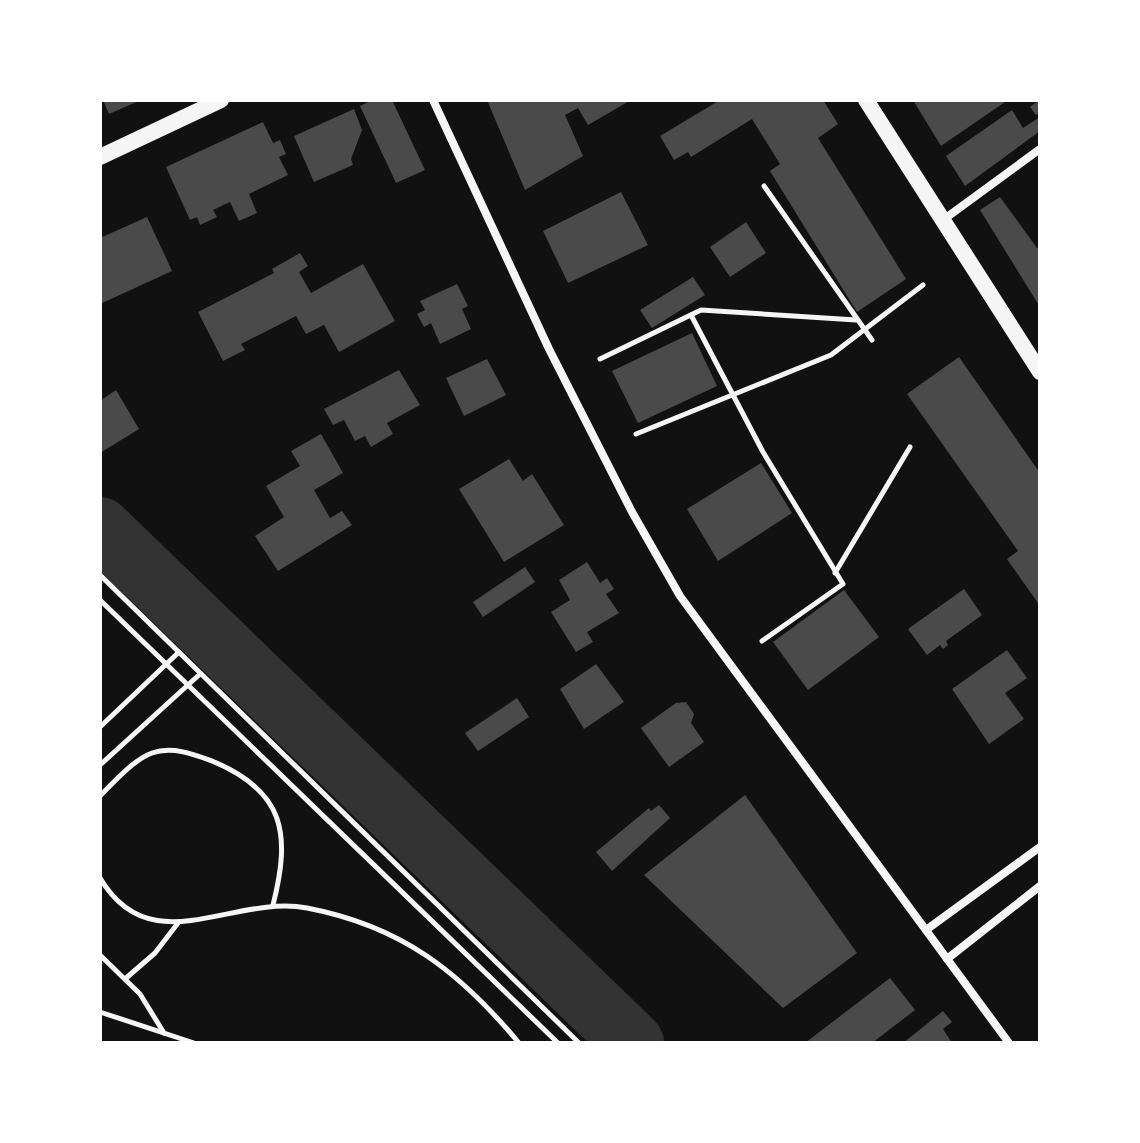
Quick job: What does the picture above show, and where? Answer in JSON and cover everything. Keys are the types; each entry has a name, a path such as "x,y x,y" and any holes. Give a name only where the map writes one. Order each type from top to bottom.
{"main road":[{"path":"100,157 221,100"},
{"path":"866,100 1040,372"}],"street":[{"path":"433,100 549,349 632,512 680,596 1009,1043"},
{"path":"942,220 1040,149"},
{"path":"926,930 1040,847"},
{"path":"947,959 1040,886"}],"path":[{"path":"764,186 872,340"},
{"path":"636,434 831,355 923,285"},
{"path":"600,359 701,310 856,320"},
{"path":"691,315 763,452 843,584 762,641"},
{"path":"835,573 910,447"},
{"path":"100,575 579,1043"},
{"path":"100,600 558,1043"},
{"path":"100,727 179,652"},
{"path":"100,765 200,674"},
{"path":"100,796 151,754 171,750 208,760 246,779 267,795 278,817 283,837 273,905"},
{"path":"100,878 123,909 142,918 179,922 273,905 304,908 376,927 419,950 456,975 519,1043"},
{"path":"125,979 155,953 179,922"},
{"path":"100,955 140,994 164,1033"},
{"path":"100,1012 164,1033 175,1040 194,1043"}],"building":[{"path":"103,100 141,100 109,114"},
{"path":"372,100 392,100 425,170 396,183 360,106"},
{"path":"487,100 631,100 588,125 578,108 565,115 583,156 525,190"},
{"path":"720,100 823,100 838,124 818,138 906,279 857,312 770,171 780,164 752,119 691,157 688,152 674,160 660,136"},
{"path":"913,100 1003,100 1005,102 941,146"},
{"path":"1040,100 1040,112 1036,115 1030,107"},
{"path":"354,109 362,130 351,159 353,165 314,182 294,136"},
{"path":"1012,110 1023,128 1040,117 1040,131 965,186 946,156"},
{"path":"263,122 273,143 280,140 286,154 279,157 288,175 249,194 257,213 239,221 230,202 213,210 217,217 200,225 197,217 190,220 166,167"},
{"path":"621,192 648,245 568,283 543,231"},
{"path":"1000,197 1037,248 1040,246 1040,307 980,210"},
{"path":"147,217 172,271 100,304 100,238"},
{"path":"746,222 766,253 730,277 710,247"},
{"path":"300,253 308,266 299,272 311,293 363,264 395,321 339,352 324,325 306,334 296,316 241,344 245,350 223,361 198,312 274,273 272,269"},
{"path":"693,277 705,295 652,328 640,310"},
{"path":"457,284 468,306 462,309 471,329 440,344 431,323 424,327 417,314 425,310 420,301"},
{"path":"692,333 717,386 638,423 612,371"},
{"path":"959,357 1040,473 1040,606 1007,559 1018,551 907,394"},
{"path":"487,359 506,395 464,416 446,378"},
{"path":"399,370 420,405 387,423 393,434 371,447 365,436 355,441 344,420 333,425 324,409"},
{"path":"116,390 139,429 100,453 100,401"},
{"path":"321,434 343,473 314,490 330,518 342,511 352,525 278,571 255,536 284,517 266,486 300,466 291,451"},
{"path":"509,459 523,481 532,474 564,525 504,562 459,489"},
{"path":"761,463 792,513 718,561 687,509"},
{"path":"587,562 600,583 607,578 614,589 606,594 619,613 587,632 593,642 576,652 551,612 570,600 559,580"},
{"path":"525,567 535,582 483,617 473,602"},
{"path":"964,589 982,615 946,641 948,645 943,649 940,645 927,655 908,629"},
{"path":"844,590 879,637 808,690 773,642"},
{"path":"1007,650 1027,678 1005,693 1024,719 989,744 952,689"},
{"path":"596,664 624,702 584,729 560,689"},
{"path":"517,698 529,717 478,751 465,733"},
{"path":"686,702 694,714 691,723 704,742 669,767 641,728 676,703"},
{"path":"745,795 857,953 783,1008 644,875"},
{"path":"659,805 670,818 612,871 596,852 649,808 651,811"},
{"path":"890,978 915,1010 872,1043 805,1043"},
{"path":"943,1011 952,1022 943,1029 952,1043 903,1043"}],"waterway":[{"path":"100,528 633,1043"}]}
